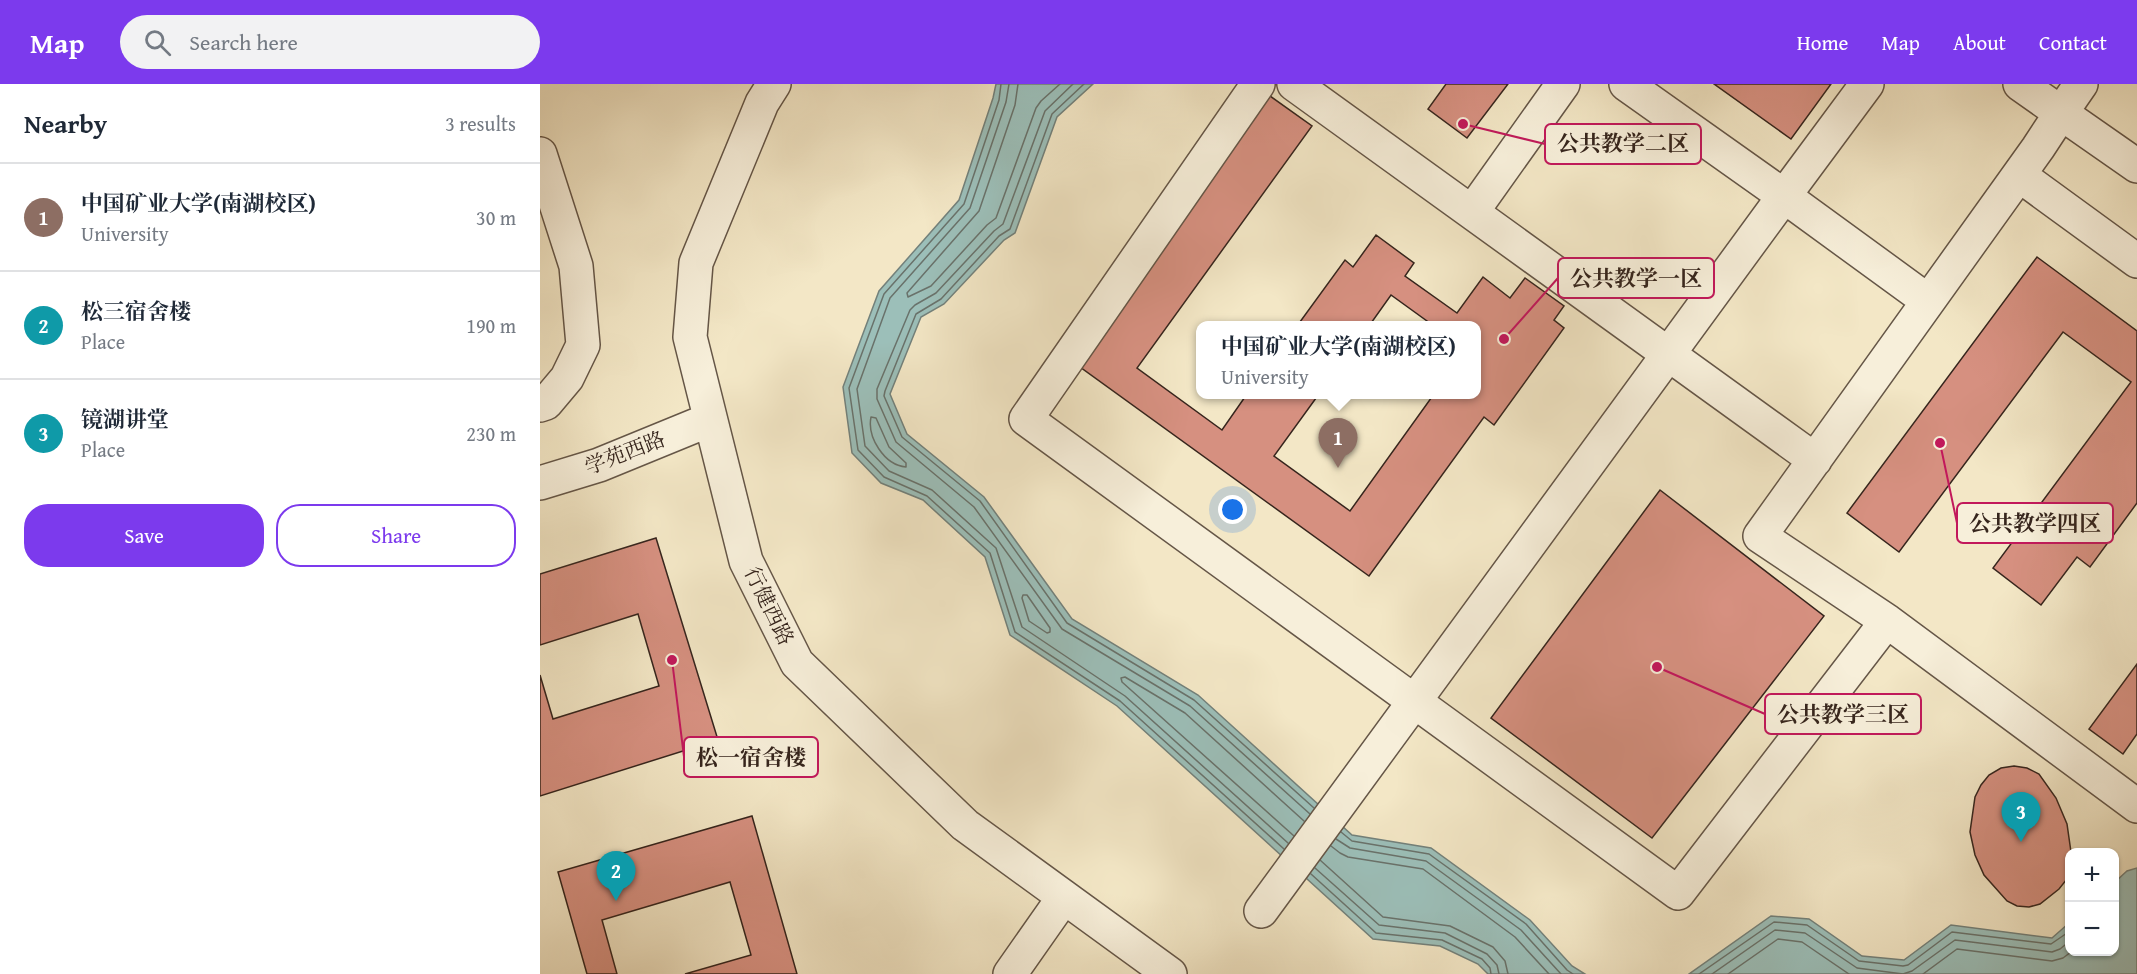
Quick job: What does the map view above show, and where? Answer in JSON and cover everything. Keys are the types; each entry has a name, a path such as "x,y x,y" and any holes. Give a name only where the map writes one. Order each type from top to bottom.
{"street":[{"name":"行健西路","path":"774,84 762,103 696,263 690,337 746,561 797,663 965,825 1170,974"},
{"path":"1258,84 1026,419 1678,893 1887,621"},
{"path":"1294,84 1815,460"},
{"path":"1472,212 1563,84"},
{"path":"1626,84 1928,301"},
{"path":"1261,911 1867,84"},
{"path":"2020,84 2137,166"},
{"path":"2081,84 2019,175 1760,536 1887,621 2137,806"},
{"path":"540,154 576,266 583,345 567,378 546,403 540,405"},
{"path":"2019,175 2137,261"},
{"name":"学苑西路","path":"540,483 599,465 710,420"},
{"path":"1010,974 1064,897"}],"water":[{"path":"996,84 1093,84 1057,117 1015,233 1004,240 944,304 921,317 890,394 907,434 984,497 1072,619 1198,695 1352,835 1431,848 1530,920 1572,966 1585,974 1488,974 1478,964 1440,946 1373,939 1117,706 1010,635 985,557 923,500 881,483 852,453 843,387 879,291 959,200"},
{"path":"2137,868 2137,974 1689,974 1771,916 1809,919 1862,956 1904,960 1951,925 2052,938 2065,927 2065,956 2119,956 2119,878 2127,871"}],"building":[{"path":"1446,84 1508,84 1467,138 1428,109"},
{"path":"1714,84 1831,84 1791,139"},
{"path":"1263,91 1312,126 1137,368 1222,430 1244,399 1315,399 1274,456 1350,511 1430,399 1481,399 1481,321 1427,321 1391,295 1373,321 1301,321 1345,260 1353,267 1376,235 1414,263 1405,276 1457,313 1483,277 1510,298 1525,278 1564,306 1554,320 1564,328 1494,425 1484,417 1369,576 1069,359"},
{"path":"2037,257 2137,331 2137,503 2090,567 2077,557 2041,605 1993,568 2131,382 2063,332 1899,552 1847,513"},
{"path":"1660,490 1824,616 1652,838 1491,718"},
{"path":"656,538 718,740 540,796 540,675 553,719 659,686 638,614 540,645 540,574"},
{"path":"2137,664 2137,734 2123,754 2089,729"},
{"path":"2014,766 2027,768 2039,774 2056,798 2067,824 2070,848 2065,848 2065,882 2040,904 2029,907 2017,906 2007,901 1984,875 1975,855 1970,832 1975,797 1989,775 2001,768"},
{"path":"752,816 797,974 685,974 751,955 730,882 602,920 617,974 587,974 558,872"}],"place":[{"name":"公共教学二区","path":"1463,124"},
{"name":"公共教学一区","path":"1504,339"},
{"name":"公共教学四区","path":"1940,443"},
{"name":"中国矿业大学(南湖校区)","path":"1338,468"},
{"name":"松一宿舍楼","path":"672,660"},
{"name":"公共教学三区","path":"1657,667"},
{"name":"镜湖讲堂","path":"2021,842"},
{"name":"松三宿舍楼","path":"616,901"}]}
